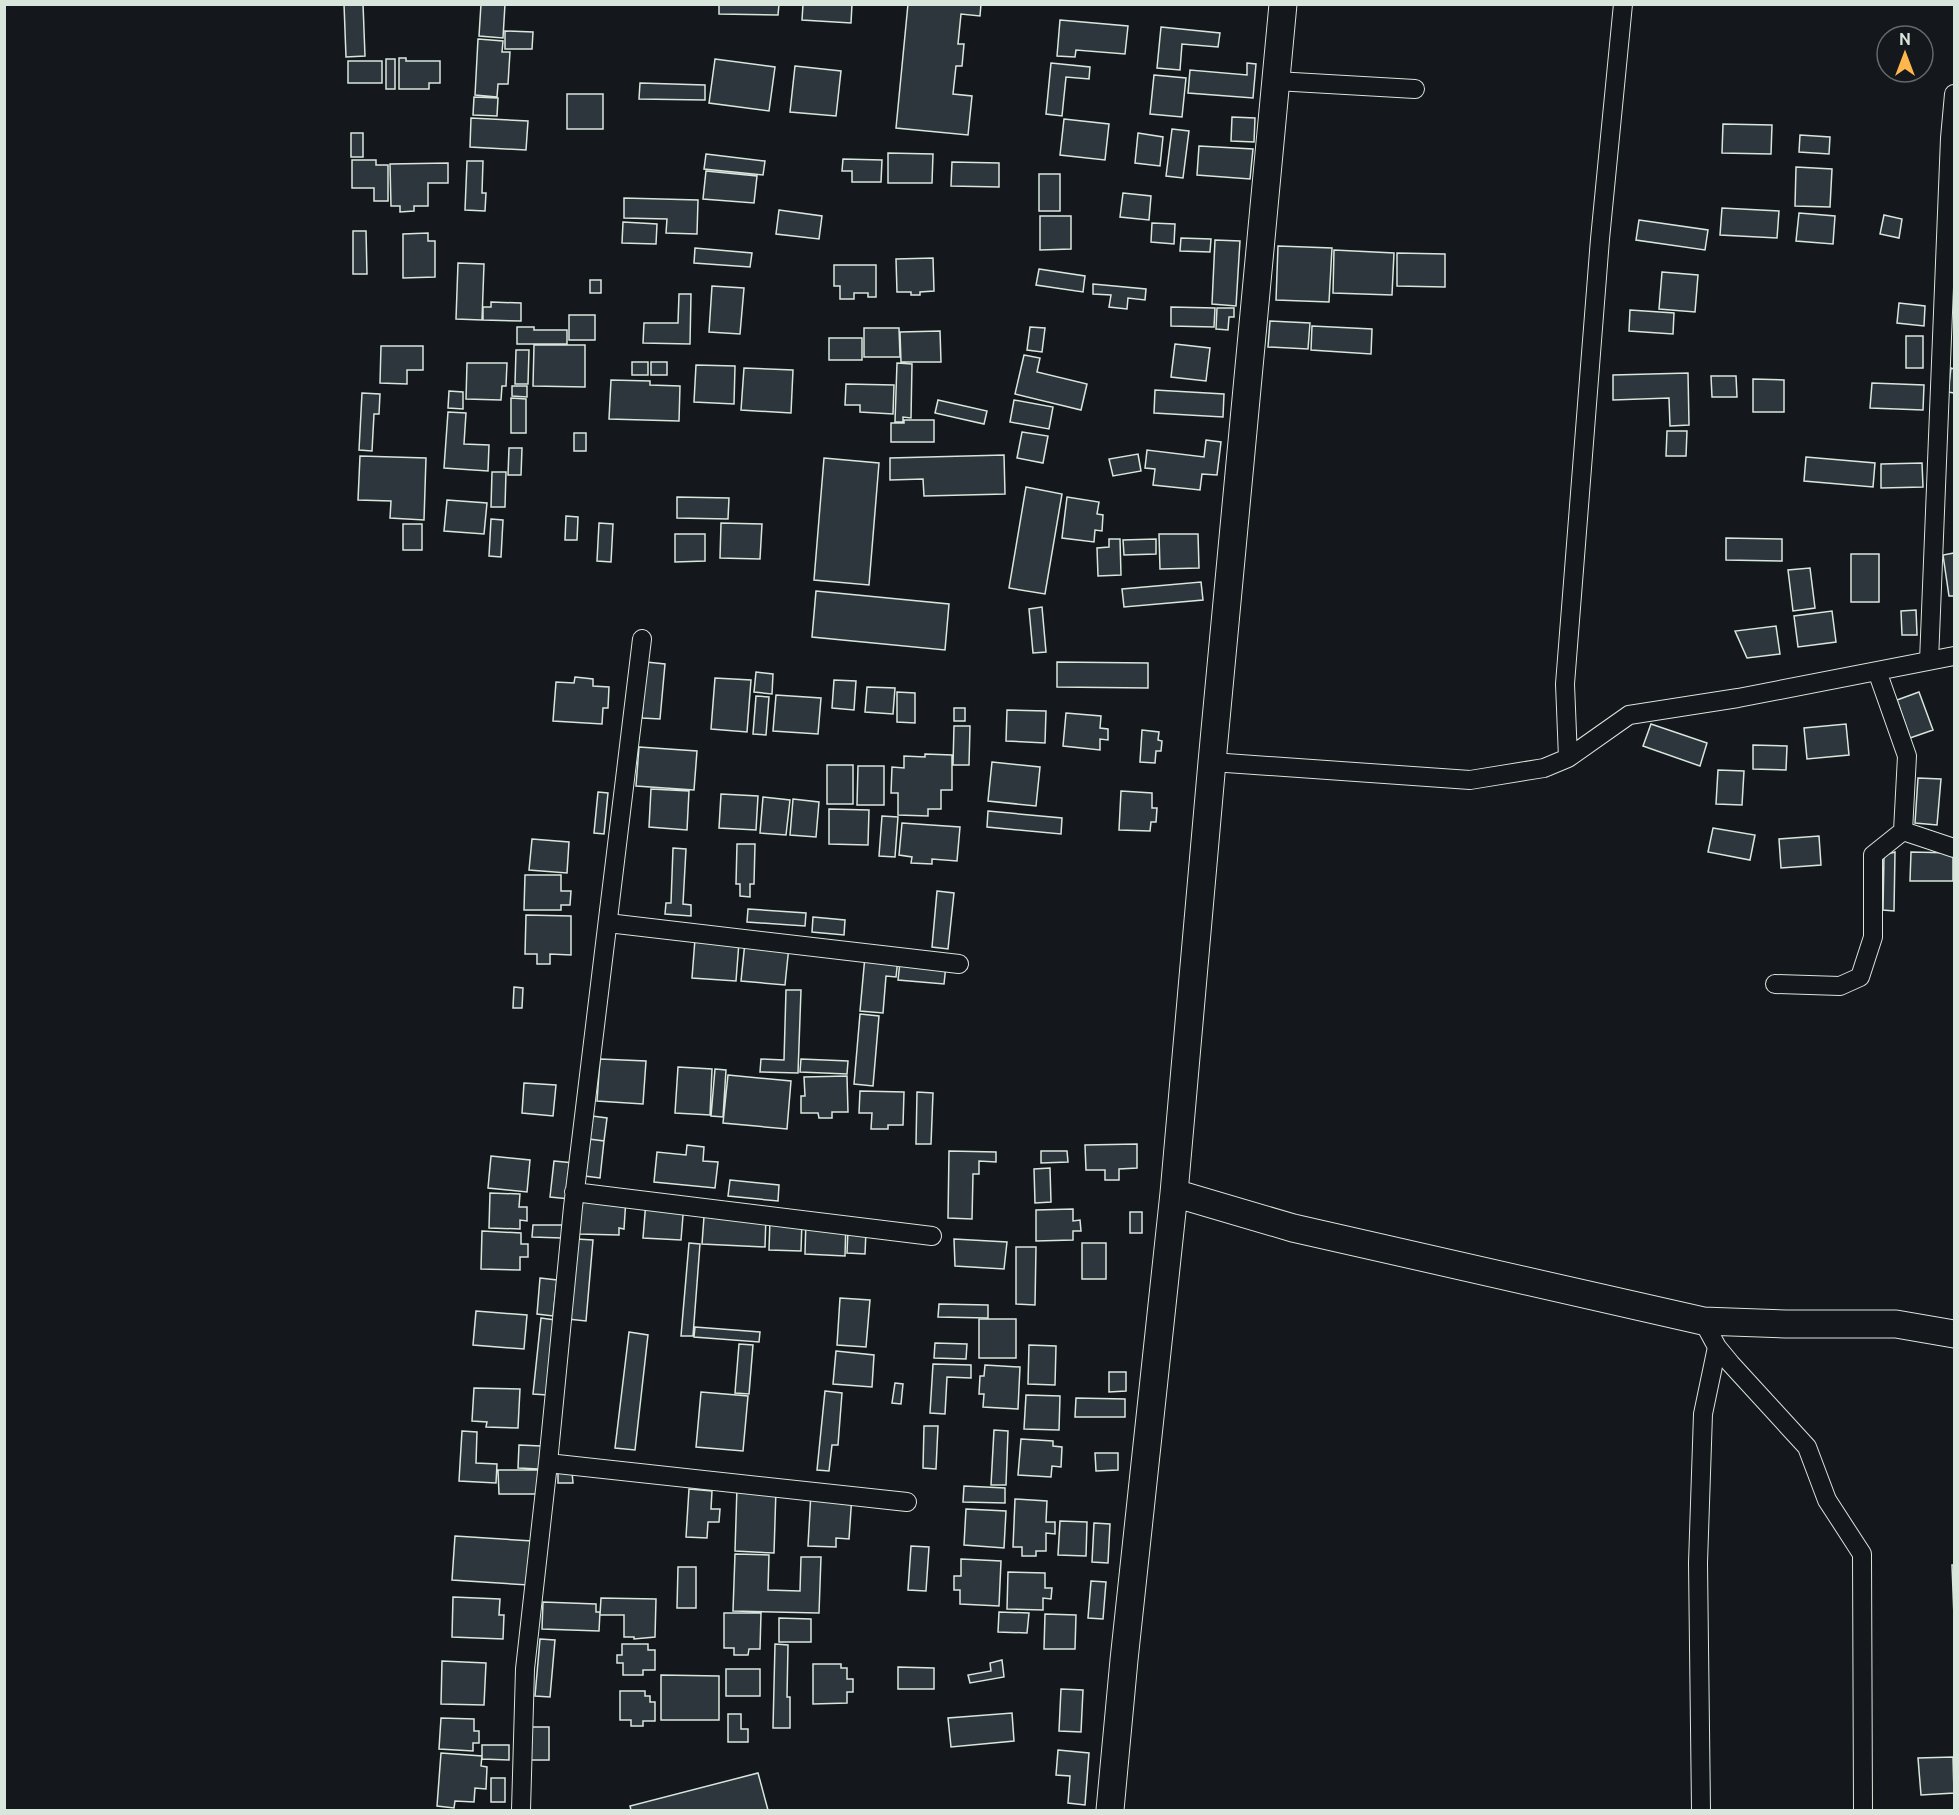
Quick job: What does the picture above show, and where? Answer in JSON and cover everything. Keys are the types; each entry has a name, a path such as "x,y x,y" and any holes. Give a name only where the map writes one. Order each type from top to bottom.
{"street":[{"path":"1110,1810 1174,1193 1283,4"},
{"path":"1568,758 1565,684 1600,239 1623,4"},
{"path":"1276,81 1415,89"},
{"path":"1929,661 1954,94"},
{"path":"521,1810 525,1669 548,1463 574,1192 642,639"},
{"path":"1212,762 1470,780 1545,768 1568,758 1629,715 1738,698 1954,656"},
{"path":"1775,984 1840,986 1860,977 1873,937 1873,855 1903,831 1907,756 1877,671"},
{"path":"1903,831 1954,848"},
{"path":"608,923 959,964"},
{"path":"574,1192 932,1236"},
{"path":"1174,1193 1293,1228 1703,1322 1896,1324 1954,1335"},
{"path":"1703,1322 1717,1347 1807,1447 1827,1500 1862,1554 1863,1810"},
{"path":"1701,1810 1698,1552 1703,1414 1717,1347"},
{"path":"548,1463 907,1502"}],"building":[{"path":"344,4 363,4 365,56 346,57"},
{"path":"481,4 505,4 503,38 479,36"},
{"path":"719,4 779,4 778,15 719,14"},
{"path":"803,4 852,4 851,23 802,20"},
{"path":"908,4 981,4 980,16 961,14 958,44 964,44 962,66 956,66 953,94 972,96 968,135 896,128"},
{"path":"1060,20 1128,26 1125,54 1076,50 1075,57 1057,56"},
{"path":"1161,27 1220,33 1218,47 1182,44 1180,70 1157,68"},
{"path":"505,31 533,32 532,49 505,49"},
{"path":"478,39 503,41 502,52 510,52 508,84 498,84 497,97 475,95"},
{"path":"399,58 406,58 406,61 440,61 440,83 429,83 429,89 399,89"},
{"path":"386,59 395,59 395,89 386,89"},
{"path":"715,59 775,67 769,111 709,103"},
{"path":"348,61 382,61 382,83 348,83"},
{"path":"1051,63 1090,67 1089,79 1066,77 1062,116 1046,114"},
{"path":"1247,63 1256,64 1253,98 1188,93 1190,70 1247,75"},
{"path":"795,66 841,71 836,116 790,112"},
{"path":"1154,75 1186,78 1182,117 1150,114"},
{"path":"640,83 705,85 705,100 639,99"},
{"path":"567,94 603,94 603,129 567,129"},
{"path":"474,97 498,98 497,116 473,115"},
{"path":"1232,117 1255,118 1254,142 1231,141"},
{"path":"471,118 528,121 526,150 470,147"},
{"path":"1064,119 1109,124 1105,160 1060,155"},
{"path":"1723,124 1772,125 1771,154 1722,153"},
{"path":"1172,129 1189,131 1183,178 1166,176"},
{"path":"351,133 363,133 363,157 351,157"},
{"path":"1138,133 1163,137 1160,166 1135,163"},
{"path":"1800,135 1830,137 1829,154 1799,152"},
{"path":"1199,146 1253,149 1250,179 1197,175"},
{"path":"888,153 933,154 932,183 888,183"},
{"path":"706,154 765,161 763,175 704,169"},
{"path":"843,159 882,160 881,182 852,182 852,171 842,171"},
{"path":"352,160 376,160 376,165 388,165 388,201 374,201 374,188 352,188"},
{"path":"467,161 483,161 482,193 486,193 485,211 465,210"},
{"path":"952,162 999,163 999,187 951,186"},
{"path":"448,163 448,183 428,183 428,206 414,206 414,211 400,212 400,206 391,206 390,164"},
{"path":"1796,167 1832,169 1830,207 1795,206"},
{"path":"706,171 757,176 754,203 703,199"},
{"path":"1039,174 1060,174 1060,211 1039,211"},
{"path":"1123,193 1151,196 1149,220 1120,217"},
{"path":"624,198 698,200 697,234 666,233 667,219 624,218"},
{"path":"1722,208 1779,211 1777,238 1720,235"},
{"path":"779,210 822,216 819,239 776,234"},
{"path":"1799,213 1835,216 1833,244 1796,241"},
{"path":"1884,215 1902,219 1899,238 1880,234"},
{"path":"1040,216 1071,216 1071,249 1040,250"},
{"path":"1639,220 1708,230 1705,250 1636,240"},
{"path":"623,222 657,224 656,244 622,243"},
{"path":"1152,223 1175,224 1174,244 1151,242"},
{"path":"353,231 366,231 367,274 353,274"},
{"path":"428,233 428,241 435,241 435,277 403,278 403,234"},
{"path":"1181,238 1211,239 1210,252 1180,251"},
{"path":"1215,240 1240,241 1236,306 1212,304"},
{"path":"1278,246 1332,248 1329,302 1276,300"},
{"path":"695,248 752,253 750,267 694,263"},
{"path":"1334,250 1394,253 1392,295 1333,293"},
{"path":"1397,253 1445,254 1445,287 1397,286"},
{"path":"933,258 934,291 920,292 920,295 911,295 911,292 897,292 896,259"},
{"path":"458,263 484,264 482,320 456,319"},
{"path":"834,265 876,265 876,297 868,297 868,293 854,293 854,299 840,299 840,286 834,286"},
{"path":"1039,269 1085,276 1083,292 1036,285"},
{"path":"1662,272 1698,275 1695,312 1659,309"},
{"path":"590,280 601,280 601,293 590,293"},
{"path":"1093,284 1146,289 1145,300 1128,298 1127,309 1109,307 1111,295 1093,294"},
{"path":"712,286 744,288 740,334 709,332"},
{"path":"679,294 691,294 690,344 643,343 644,323 678,323"},
{"path":"491,302 521,303 521,321 483,320 483,307 491,307"},
{"path":"1899,303 1925,306 1924,326 1897,323"},
{"path":"1171,307 1215,308 1214,327 1171,326"},
{"path":"1217,308 1234,308 1234,317 1229,317 1228,330 1216,329"},
{"path":"1630,310 1674,313 1673,334 1629,331"},
{"path":"569,315 595,315 595,340 569,340"},
{"path":"1270,321 1310,323 1308,349 1268,347"},
{"path":"1312,326 1372,329 1371,354 1311,350"},
{"path":"517,327 534,327 534,330 567,330 567,344 517,344"},
{"path":"1030,327 1045,328 1042,352 1027,350"},
{"path":"864,328 899,328 900,357 864,357"},
{"path":"940,331 941,362 901,362 900,332"},
{"path":"1906,336 1923,336 1923,368 1906,368"},
{"path":"829,338 862,338 862,360 829,360"},
{"path":"1175,344 1210,348 1206,381 1171,377"},
{"path":"534,345 585,345 585,387 533,386"},
{"path":"381,346 423,346 423,370 407,370 407,384 380,383"},
{"path":"516,350 529,350 528,384 515,384"},
{"path":"1024,355 1040,358 1037,372 1087,384 1081,410 1015,394"},
{"path":"632,362 648,362 648,375 632,375"},
{"path":"651,362 667,362 667,375 651,375"},
{"path":"467,363 507,363 506,386 502,386 501,400 466,399"},
{"path":"897,363 912,364 911,418 903,417 903,422 895,422"},
{"path":"696,365 735,366 734,404 694,402"},
{"path":"744,368 793,370 791,413 741,410"},
{"path":"1951,368 1954,369 1954,393 1948,392"},
{"path":"1688,373 1689,425 1670,426 1669,398 1613,400 1613,375"},
{"path":"1711,376 1736,376 1737,397 1712,397"},
{"path":"1753,379 1784,380 1784,412 1753,412"},
{"path":"611,380 650,381 650,385 680,386 679,421 609,419"},
{"path":"1872,383 1924,385 1923,410 1870,408"},
{"path":"846,384 894,385 893,414 860,412 860,405 845,405"},
{"path":"512,386 527,386 527,397 512,396"},
{"path":"1155,390 1224,394 1223,417 1154,413"},
{"path":"449,391 463,392 463,409 448,408"},
{"path":"362,393 380,394 379,414 374,414 372,451 359,450"},
{"path":"511,398 526,399 526,433 511,433"},
{"path":"938,400 987,411 984,424 935,413"},
{"path":"1014,400 1053,407 1049,429 1010,422"},
{"path":"448,412 466,413 464,444 489,445 488,471 444,468"},
{"path":"904,420 934,420 934,442 891,442 891,423 904,423"},
{"path":"1667,431 1687,431 1686,456 1666,456"},
{"path":"1022,432 1048,436 1043,463 1017,458"},
{"path":"574,433 586,433 586,451 574,451"},
{"path":"1206,440 1221,442 1217,475 1202,474 1200,490 1153,485 1155,469 1145,468 1147,450 1204,457"},
{"path":"509,448 522,448 521,475 508,475"},
{"path":"1138,454 1141,471 1113,476 1109,459"},
{"path":"1004,455 1005,494 924,496 923,479 890,480 890,458"},
{"path":"360,456 426,458 424,520 390,518 391,501 358,500"},
{"path":"1806,457 1875,463 1873,487 1804,481"},
{"path":"824,458 879,463 869,585 814,580"},
{"path":"1922,463 1923,487 1881,488 1881,464"},
{"path":"492,472 506,472 505,507 491,507"},
{"path":"1026,487 1062,494 1045,594 1009,588"},
{"path":"677,497 729,498 728,519 677,518"},
{"path":"1067,497 1099,502 1097,514 1103,515 1102,531 1095,530 1094,542 1062,538"},
{"path":"447,500 487,503 484,534 444,531"},
{"path":"566,516 578,517 577,540 565,540"},
{"path":"491,519 503,520 501,557 489,556"},
{"path":"599,523 613,524 611,562 597,561"},
{"path":"721,523 762,524 760,559 720,558"},
{"path":"403,524 422,524 422,550 403,550"},
{"path":"675,534 705,534 705,561 675,562"},
{"path":"1159,534 1198,534 1199,568 1160,569"},
{"path":"1726,538 1782,539 1782,561 1726,560"},
{"path":"1109,539 1120,539 1121,575 1098,576 1097,548 1109,547"},
{"path":"1156,539 1156,554 1124,555 1123,540"},
{"path":"1954,553 1954,596 1949,596 1943,555"},
{"path":"1851,554 1879,554 1879,602 1851,602"},
{"path":"1810,568 1815,608 1793,611 1788,570"},
{"path":"1201,582 1203,600 1124,607 1122,589"},
{"path":"816,591 949,604 945,650 812,637"},
{"path":"1042,607 1046,652 1033,653 1029,609"},
{"path":"1916,610 1917,635 1902,635 1901,611"},
{"path":"1832,611 1836,642 1798,647 1794,616"},
{"path":"1776,626 1780,654 1747,658 1735,631"},
{"path":"646,662 665,664 660,719 642,718"},
{"path":"1057,662 1148,663 1148,688 1057,687"},
{"path":"756,672 773,674 772,694 754,692"},
{"path":"575,677 593,679 593,686 609,687 608,708 603,708 602,724 553,721 556,682 574,683"},
{"path":"715,678 751,680 747,732 711,729"},
{"path":"834,680 856,681 854,710 832,708"},
{"path":"867,687 895,688 893,714 865,712"},
{"path":"897,692 915,693 915,723 897,722"},
{"path":"1919,692 1933,730 1910,738 1897,700"},
{"path":"776,695 821,698 818,734 773,731"},
{"path":"756,696 769,697 766,735 753,734"},
{"path":"954,708 965,708 965,721 954,721"},
{"path":"1007,710 1046,711 1045,743 1006,741"},
{"path":"1066,713 1101,716 1100,728 1108,729 1108,740 1100,739 1100,750 1063,746"},
{"path":"1651,724 1707,743 1700,766 1643,746"},
{"path":"1846,724 1849,755 1807,759 1804,728"},
{"path":"954,726 970,726 969,765 953,765"},
{"path":"1142,730 1159,732 1158,740 1162,741 1161,751 1156,751 1155,763 1140,762"},
{"path":"1753,745 1787,746 1786,770 1753,769"},
{"path":"639,747 697,751 694,790 636,786"},
{"path":"925,754 952,755 952,790 941,790 941,809 928,809 928,816 898,815 898,793 891,793 892,767 904,768 904,756 925,757"},
{"path":"992,762 1040,767 1036,806 988,801"},
{"path":"827,765 853,765 853,804 827,804"},
{"path":"858,766 884,766 884,805 857,805"},
{"path":"1718,770 1744,771 1742,805 1716,804"},
{"path":"1918,778 1941,779 1937,825 1915,823"},
{"path":"651,789 689,791 687,830 649,827"},
{"path":"1121,791 1152,793 1152,808 1157,808 1156,822 1151,822 1150,831 1119,830"},
{"path":"598,792 608,793 604,834 594,833"},
{"path":"721,794 758,796 756,830 719,828"},
{"path":"763,797 790,800 786,835 760,833"},
{"path":"793,799 819,802 816,837 790,835"},
{"path":"829,809 869,810 868,845 829,844"},
{"path":"988,811 1062,818 1061,834 987,827"},
{"path":"882,816 898,817 895,857 879,856"},
{"path":"902,823 960,827 957,861 932,859 932,864 911,863 912,857 899,855"},
{"path":"1713,828 1755,835 1750,860 1708,852"},
{"path":"1819,836 1821,865 1781,868 1779,839"},
{"path":"532,839 569,842 567,873 529,870"},
{"path":"737,844 755,844 754,884 750,884 750,897 740,896 740,884 736,884"},
{"path":"673,848 686,849 683,904 691,905 691,916 665,914 666,903 671,903"},
{"path":"1895,852 1894,911 1883,910 1884,855"},
{"path":"1911,852 1953,853 1953,881 1910,881"},
{"path":"525,875 561,875 561,891 571,891 570,905 561,905 561,910 524,910"},
{"path":"937,891 954,893 948,949 932,947"},
{"path":"748,909 806,913 805,926 747,922"},
{"path":"526,915 571,916 571,955 550,954 550,964 537,964 537,954 525,954"},
{"path":"813,917 845,920 844,935 812,932"},
{"path":"695,939 739,942 736,981 692,978"},
{"path":"745,942 789,946 785,985 741,981"},
{"path":"865,956 898,959 896,977 886,976 883,1013 860,1011"},
{"path":"900,962 946,965 944,984 898,980"},
{"path":"514,987 523,988 522,1008 513,1008"},
{"path":"786,990 801,990 798,1073 760,1072 761,1059 784,1060"},
{"path":"860,1014 879,1016 873,1086 854,1084"},
{"path":"600,1059 646,1061 643,1104 597,1101"},
{"path":"801,1059 848,1061 847,1074 800,1072"},
{"path":"678,1067 712,1069 710,1115 675,1113"},
{"path":"715,1069 726,1070 723,1117 711,1116"},
{"path":"728,1075 791,1081 787,1129 723,1123"},
{"path":"847,1076 848,1112 832,1112 832,1118 819,1118 818,1113 801,1113 801,1096 805,1096 804,1077"},
{"path":"524,1083 556,1085 553,1116 522,1113"},
{"path":"860,1091 904,1092 903,1125 888,1125 888,1129 871,1129 872,1113 859,1113"},
{"path":"917,1092 933,1093 931,1144 916,1144"},
{"path":"592,1116 607,1118 604,1141 589,1139"},
{"path":"589,1139 604,1141 600,1178 585,1176"},
{"path":"1137,1144 1137,1168 1119,1169 1119,1180 1105,1180 1105,1170 1086,1170 1085,1145"},
{"path":"687,1145 704,1147 703,1161 718,1162 715,1188 654,1182 657,1152 686,1155"},
{"path":"949,1151 996,1152 996,1162 979,1161 979,1174 973,1174 972,1219 948,1218"},
{"path":"1041,1151 1067,1151 1068,1162 1041,1163"},
{"path":"491,1156 530,1160 527,1192 488,1188"},
{"path":"554,1161 574,1163 570,1199 550,1197"},
{"path":"1050,1168 1051,1202 1035,1203 1034,1169"},
{"path":"730,1180 779,1185 778,1201 728,1196"},
{"path":"581,1190 626,1198 624,1229 619,1228 619,1235 579,1234"},
{"path":"490,1193 520,1194 519,1207 527,1207 527,1221 520,1220 520,1229 489,1228"},
{"path":"646,1201 684,1203 681,1240 643,1238"},
{"path":"705,1203 766,1215 765,1247 702,1244"},
{"path":"1073,1209 1073,1221 1080,1220 1081,1231 1073,1231 1073,1240 1036,1241 1036,1210"},
{"path":"1130,1212 1142,1212 1142,1233 1130,1233"},
{"path":"770,1219 802,1220 801,1251 769,1250"},
{"path":"806,1219 846,1221 845,1256 805,1254"},
{"path":"533,1225 562,1225 562,1238 532,1237"},
{"path":"848,1230 866,1231 865,1254 847,1253"},
{"path":"482,1231 521,1233 521,1244 528,1244 528,1257 520,1257 520,1270 481,1269"},
{"path":"576,1239 593,1240 586,1321 568,1319"},
{"path":"954,1239 1007,1242 1004,1269 955,1266"},
{"path":"689,1243 700,1244 693,1336 681,1336"},
{"path":"1082,1243 1106,1243 1106,1279 1082,1279"},
{"path":"1016,1247 1036,1247 1035,1305 1016,1304"},
{"path":"540,1278 557,1280 553,1316 537,1314"},
{"path":"840,1298 870,1300 866,1347 837,1345"},
{"path":"939,1304 988,1305 988,1318 938,1317"},
{"path":"476,1311 527,1315 524,1349 473,1345"},
{"path":"541,1318 555,1320 547,1395 533,1394"},
{"path":"979,1319 1016,1319 1016,1358 979,1358"},
{"path":"695,1327 760,1332 759,1342 694,1337"},
{"path":"629,1332 648,1335 635,1450 615,1448"},
{"path":"935,1343 967,1344 966,1359 934,1358"},
{"path":"739,1344 753,1345 749,1394 735,1393"},
{"path":"1029,1345 1056,1346 1055,1385 1028,1384"},
{"path":"836,1351 874,1355 872,1387 833,1384"},
{"path":"933,1364 971,1365 971,1378 947,1377 945,1414 930,1413"},
{"path":"985,1365 1020,1367 1018,1409 983,1407 984,1394 979,1394 980,1376 984,1376"},
{"path":"1109,1372 1126,1372 1126,1391 1109,1392"},
{"path":"895,1383 903,1384 901,1404 892,1403"},
{"path":"474,1388 520,1389 518,1428 486,1427 487,1422 472,1421"},
{"path":"825,1391 842,1393 838,1445 832,1445 829,1471 817,1470"},
{"path":"701,1392 748,1396 743,1451 696,1447"},
{"path":"1026,1395 1060,1396 1059,1430 1024,1429"},
{"path":"1076,1398 1125,1399 1125,1417 1075,1417"},
{"path":"924,1426 938,1426 936,1469 923,1468"},
{"path":"994,1430 1008,1431 1006,1485 991,1485"},
{"path":"462,1431 477,1432 476,1463 497,1464 496,1483 459,1481"},
{"path":"1021,1439 1053,1441 1053,1446 1062,1447 1061,1467 1052,1466 1051,1477 1018,1475"},
{"path":"519,1445 541,1446 539,1469 518,1468"},
{"path":"1095,1453 1118,1453 1118,1470 1096,1471"},
{"path":"498,1470 538,1470 538,1494 499,1494"},
{"path":"558,1472 572,1472 573,1483 558,1483"},
{"path":"964,1486 1005,1488 1005,1503 963,1502"},
{"path":"737,1487 776,1489 774,1553 735,1551"},
{"path":"689,1489 712,1491 711,1509 720,1509 719,1522 708,1522 707,1538 686,1537"},
{"path":"811,1492 852,1495 849,1539 836,1538 836,1547 808,1546"},
{"path":"1015,1499 1047,1501 1046,1522 1055,1522 1055,1534 1046,1533 1046,1551 1036,1551 1036,1556 1022,1556 1022,1547 1013,1547"},
{"path":"966,1509 1006,1511 1004,1548 964,1545"},
{"path":"1060,1521 1087,1522 1086,1556 1058,1555"},
{"path":"1094,1523 1110,1524 1108,1563 1092,1562"},
{"path":"455,1536 532,1541 528,1585 452,1580"},
{"path":"911,1546 929,1547 926,1591 908,1590"},
{"path":"735,1554 769,1555 768,1590 800,1591 801,1557 821,1557 819,1613 733,1611"},
{"path":"961,1559 1001,1561 999,1606 960,1604 960,1590 954,1590 954,1576 961,1576"},
{"path":"1952,1565 1954,1565 1954,1617"},
{"path":"678,1567 696,1567 696,1608 677,1608"},
{"path":"1008,1572 1045,1573 1045,1588 1052,1588 1051,1599 1043,1598 1043,1610 1007,1609"},
{"path":"1091,1581 1106,1582 1103,1619 1088,1618"},
{"path":"453,1597 500,1599 499,1615 504,1615 503,1639 452,1637"},
{"path":"601,1598 656,1599 655,1637 634,1639 634,1637 624,1637 624,1615 600,1615"},
{"path":"543,1602 596,1604 596,1612 600,1612 599,1631 542,1629"},
{"path":"999,1612 1029,1613 1027,1633 998,1632"},
{"path":"724,1613 761,1613 760,1649 749,1649 748,1655 734,1655 734,1648 724,1648"},
{"path":"1045,1614 1076,1615 1075,1649 1044,1649"},
{"path":"779,1618 811,1619 811,1642 779,1642"},
{"path":"540,1639 555,1640 550,1697 535,1696"},
{"path":"622,1644 648,1644 648,1650 655,1650 655,1670 643,1670 643,1675 623,1675 623,1663 617,1663 617,1655 622,1655"},
{"path":"775,1644 788,1645 787,1697 790,1697 790,1728 773,1728"},
{"path":"1002,1660 1004,1677 970,1683 968,1675 991,1671 990,1663"},
{"path":"442,1661 486,1663 484,1705 441,1704"},
{"path":"813,1664 841,1664 841,1668 847,1668 847,1679 853,1679 853,1692 847,1692 847,1703 813,1704"},
{"path":"898,1667 934,1668 934,1689 898,1689"},
{"path":"726,1669 760,1669 760,1696 726,1696"},
{"path":"661,1675 719,1676 719,1720 661,1720"},
{"path":"1061,1689 1083,1690 1081,1732 1059,1731"},
{"path":"620,1691 645,1691 645,1696 650,1696 650,1702 655,1702 655,1721 643,1721 643,1726 631,1726 631,1720 620,1720"},
{"path":"1012,1713 1014,1741 951,1747 948,1718"},
{"path":"728,1714 741,1714 741,1729 748,1729 748,1742 728,1742"},
{"path":"441,1718 474,1719 474,1731 479,1731 479,1743 473,1743 473,1751 439,1749"},
{"path":"529,1727 549,1727 549,1760 529,1760"},
{"path":"482,1745 509,1745 509,1760 482,1759"},
{"path":"1058,1750 1089,1753 1085,1805 1068,1803 1070,1776 1056,1775"},
{"path":"441,1753 482,1756 481,1766 487,1767 486,1789 475,1788 474,1802 455,1801 454,1808 437,1806"},
{"path":"1953,1757 1954,1793 1921,1795 1918,1758"},
{"path":"758,1773 768,1810 631,1810 630,1806"},
{"path":"491,1778 505,1778 505,1802 491,1802"}]}
